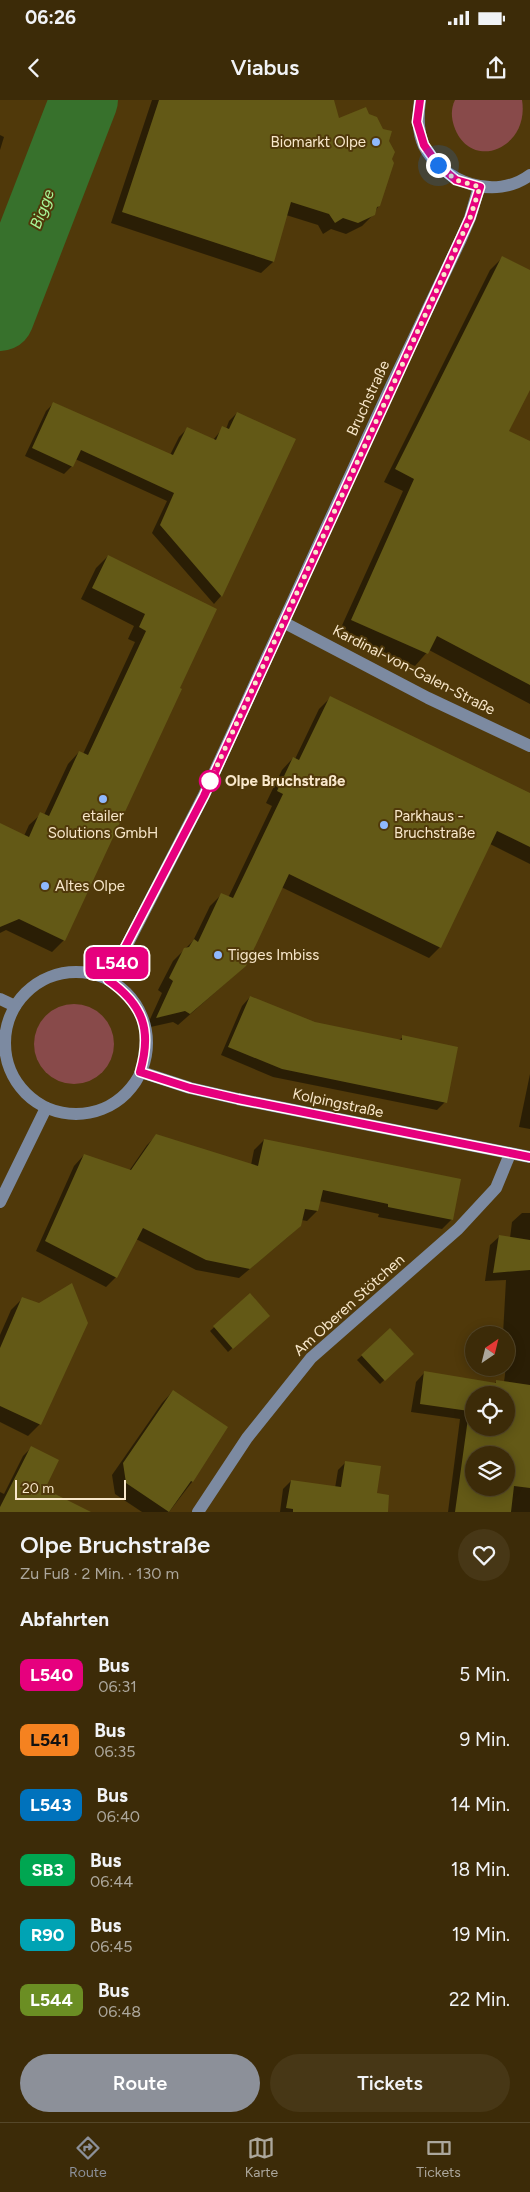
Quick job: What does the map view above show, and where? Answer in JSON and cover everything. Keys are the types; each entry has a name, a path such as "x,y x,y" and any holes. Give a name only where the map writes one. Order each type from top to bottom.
{"street":[{"path":"420,100 417,122 424,145 438,165 456,180 480,187 504,186 517,183 530,175"},
{"name":"Bruchstraße","path":"108,980 204,796 461,239 480,187"},
{"name":"Kardinal-von-Galen-Straße","path":"283,622 428,698 530,746"},
{"path":"67,972 88,973 108,980 126,993 139,1010 146,1030 146,1052 140,1072 128,1091 111,1105 90,1113 68,1114 46,1108 26,1095 12,1076 9,1068 5,1052 6,1029 14,1006 28,990 46,978 67,972"},
{"path":"0,999 14,1006"},
{"name":"Kolpingstraße","path":"140,1072 190,1088 228,1097 530,1157"},
{"path":"0,1202 46,1108"},
{"name":"Am Oberen Stötchen","path":"198,1512 247,1438 311,1358 458,1229 496,1188 510,1154"}],"shaded area":[{"path":"455,100 522,100 522,117 517,131 508,142 497,149 485,151 472,149 462,140 454,126 452,113"},
{"path":"74,1004 89,1007 102,1016 111,1029 114,1044 111,1059 102,1072 89,1081 74,1084 59,1081 46,1072 37,1059 34,1044 37,1029 46,1016 59,1007"}],"building":[{"path":"159,100 334,100 339,118 366,107 369,114 377,117 383,129 392,131 389,141 395,152 392,159 394,163 380,206 377,207 375,215 358,223 343,218 335,223 329,214 291,202 274,262 122,212"},
{"path":"502,256 530,270 530,390 509,431 530,441 530,685 437,636 428,654 351,620 414,479 395,469"},
{"path":"53,402 173,455 187,427 216,440 222,426 229,429 237,412 296,439 222,597 160,525 174,493 81,450 73,467 32,448"},
{"path":"108,555 217,609 65,941 19,919 0,927 0,823 29,837 40,812 49,816 79,751 88,755 146,631 139,627 145,614 92,588"},
{"name":"Parkhaus - Bruchstraße","path":"330,696 530,793 530,847 497,831 441,948 289,874 246,966 190,1014 185,1011 156,1018 173,981 169,978 184,948 189,947 194,939 198,942 221,893 233,898 283,794 277,791 293,757 299,760"},
{"path":"250,996 315,1022 402,1040 402,1035 458,1047 447,1103 282,1069 228,1047"},
{"path":"156,1134 258,1166 264,1139 461,1179 453,1220 388,1207 388,1204 323,1190 318,1211 305,1209 301,1226 250,1269 206,1260 143,1228 117,1278 45,1241 84,1154 131,1170"},
{"path":"499,1235 530,1240 530,1270 493,1273"},
{"path":"72,1283 88,1323 41,1425 0,1406 0,1348 22,1297 39,1303"},
{"path":"250,1293 270,1316 233,1349 213,1326"},
{"path":"390,1328 414,1354 385,1381 361,1355"},
{"path":"424,1371 496,1383 496,1380 530,1385 530,1488 515,1486 515,1446 465,1446 465,1496 513,1496 511,1512 455,1512 466,1436 515,1436 515,1386 465,1386 465,1410 420,1404"},
{"path":"173,1390 228,1427 193,1482 191,1481 169,1512 126,1483 123,1463"},
{"path":"31,1446 59,1460 45,1489 91,1512 0,1512 0,1507"},
{"path":"345,1461 381,1466 377,1493 389,1495 388,1512 293,1512 293,1509 286,1508 291,1480 341,1487"}],"waterway":[{"name":"Bigge","path":"0,317 84,100"}],"bus line":[{"name":"L540","path":"420,100 417,122 424,145 438,165 456,180 480,187 470,218 247,698 204,796 108,980 126,993 139,1010 146,1030 146,1052 140,1072 190,1088 238,1099 530,1157"}],"place":[{"name":"Biomarkt Olpe","path":"376,142"},
{"name":"Olpe Bruchstraße","path":"210,781"},
{"name":"etailer Solutions GmbH","path":"103,799"},
{"name":"Parkhaus - Bruchstraße","path":"384,825"},
{"name":"Altes Olpe","path":"45,886"},
{"name":"Tigges Imbiss","path":"218,955"}],"route":[{"path":"210,781 470,218 480,187 456,180 438,165"}]}
